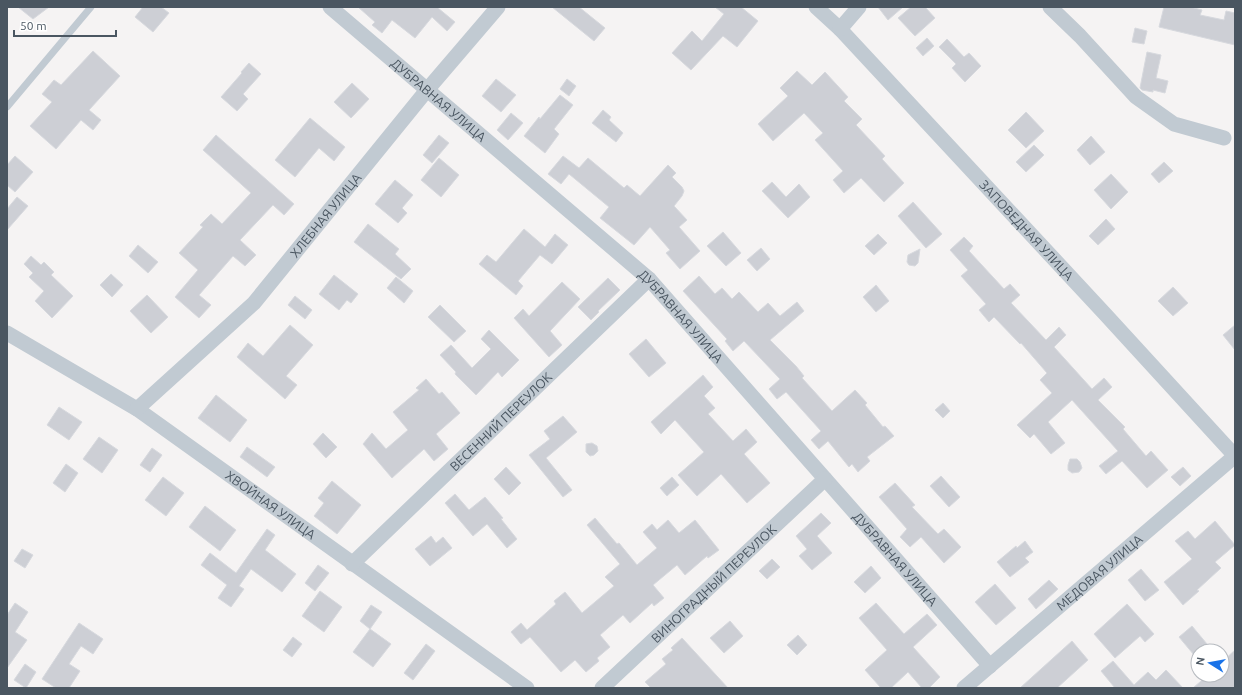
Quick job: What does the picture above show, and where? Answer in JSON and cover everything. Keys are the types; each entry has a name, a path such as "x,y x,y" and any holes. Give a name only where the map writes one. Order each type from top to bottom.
{"street":[{"name":"ДУБРАВНАЯ УЛИЦА","path":"330,7 649,279 990,666"},
{"name":"ХЛЕБНАЯ УЛИЦА","path":"137,409 254,303 427,90 498,7"},
{"name":"ЗАПОВЕДНАЯ УЛИЦА","path":"816,7 840,29 1235,456"},
{"path":"840,29 859,7"},
{"path":"1050,7 1080,36 1136,97 1174,124 1224,138"},
{"name":"ВЕСЕННИЙ ПЕРЕУЛОК","path":"352,564 649,279"},
{"name":"ХВОЙНАЯ УЛИЦА","path":"7,333 137,409 527,688"},
{"name":"МЕДОВАЯ УЛИЦА","path":"964,688 1235,456"},
{"name":"ВИНОГРАДНЫЙ ПЕРЕУЛОК","path":"602,688 825,479"}],"lane":[{"path":"7,107 91,7"}],"building":[{"path":"18,7 49,7 33,19"},
{"path":"143,7 161,7 169,13 153,32 135,17"},
{"path":"358,7 439,7 438,8 455,22 447,31 432,17 415,38 392,20 382,33 372,25 375,22"},
{"path":"552,7 579,7 605,28 594,41"},
{"path":"715,7 741,7 758,21 737,47 723,36 691,70 672,53 692,31 702,41 724,14"},
{"path":"878,7 903,7 888,20"},
{"path":"911,7 925,7 935,18 915,36 898,18"},
{"path":"1164,7 1190,7 1202,10 1200,15 1224,20 1226,11 1235,13 1235,45 1159,27"},
{"path":"1135,28 1147,31 1144,44 1132,42"},
{"path":"927,38 934,46 923,56 916,48"},
{"path":"947,39 964,57 969,53 981,66 965,82 952,68 956,64 939,47"},
{"path":"93,51 120,76 89,110 101,120 93,130 81,120 56,149 30,126 52,102 42,94 54,80 61,85"},
{"path":"1147,52 1161,55 1156,78 1168,81 1165,93 1153,90 1153,92 1142,90 1140,88"},
{"path":"249,63 261,74 243,94 248,99 237,111 221,97"},
{"path":"797,71 812,85 825,72 848,97 844,101 862,119 856,125 885,156 882,159 904,183 884,202 861,178 844,193 833,180 843,171 815,140 823,133 804,113 773,141 758,124 788,96 780,88"},
{"path":"496,79 516,95 501,112 482,96"},
{"path":"567,79 576,86 569,96 560,89"},
{"path":"352,83 369,99 351,118 334,102"},
{"path":"560,95 573,105 554,129 559,134 545,153 524,136 539,117 540,119"},
{"path":"603,110 611,117 609,120 623,133 616,142 592,123"},
{"path":"1026,112 1044,131 1026,148 1008,130"},
{"path":"511,113 523,123 508,140 497,130"},
{"path":"310,118 345,147 334,161 319,148 295,177 275,160"},
{"path":"216,135 294,204 284,215 273,205 240,240 256,255 245,266 233,256 199,295 211,305 199,318 175,297 198,270 179,253 203,227 200,225 211,214 222,224 251,193 203,150"},
{"path":"439,135 449,143 432,163 423,155"},
{"path":"1091,136 1105,152 1090,165 1077,150"},
{"path":"1034,145 1044,155 1026,172 1016,162"},
{"path":"15,156 33,172 15,192 7,185 7,165"},
{"path":"563,156 579,168 588,158 624,188 627,185 640,196 668,165 676,173 672,177 684,191 674,206 687,220 679,227 700,251 680,269 666,253 670,250 650,227 634,245 600,218 609,207 569,174 561,184 548,174"},
{"path":"439,158 459,175 441,197 421,180"},
{"path":"1164,162 1173,171 1159,183 1151,174"},
{"path":"1111,174 1128,192 1111,209 1094,190"},
{"path":"395,180 413,195 402,208 407,213 398,223 375,204"},
{"path":"772,182 786,197 799,184 810,197 788,218 762,191"},
{"path":"17,197 28,206 7,230 7,209"},
{"path":"913,202 942,234 926,248 898,216"},
{"path":"1106,219 1115,229 1098,245 1089,236"},
{"path":"368,224 399,249 395,254 411,269 401,279 354,242"},
{"path":"524,229 545,247 555,234 568,245 552,264 540,255 518,281 523,286 516,295 479,264 487,255 496,262"},
{"path":"723,232 741,253 726,266 707,246"},
{"path":"878,234 887,243 874,255 865,246"},
{"path":"964,237 973,246 969,251 1004,289 1010,284 1020,295 1011,303 1046,340 1059,327 1066,335 1054,347 1092,389 1104,378 1112,387 1098,400 1125,427 1123,429 1146,456 1151,451 1168,470 1147,488 1122,461 1106,474 1099,466 1118,451 1072,400 1048,422 1065,443 1051,454 1034,434 1030,438 1017,425 1052,393 1040,380 1047,373 1021,343 1020,344 994,317 989,322 979,310 986,304 961,276 968,270 950,250"},
{"path":"138,245 158,262 148,273 129,256"},
{"path":"761,248 770,259 757,271 747,260"},
{"path":"920,249 918,263 915,266 909,265 907,262 908,255"},
{"path":"31,256 41,265 44,262 54,272 51,275 73,296 52,318 35,301 44,291 29,277 33,273 24,264"},
{"path":"111,274 123,285 112,297 100,285"},
{"path":"334,275 358,294 351,303 347,300 339,310 319,294"},
{"path":"699,276 715,294 722,288 732,299 739,292 758,312 768,303 780,316 797,302 804,311 770,340 796,366 804,376 802,378 832,411 855,390 867,403 865,405 883,427 885,426 894,436 867,457 870,461 858,472 852,464 849,467 828,441 819,449 811,440 821,431 786,392 777,399 769,389 780,379 744,341 733,351 725,341 727,339 683,291"},
{"path":"396,277 413,291 404,303 387,288"},
{"path":"608,278 620,290 598,311 599,312 591,320 578,307"},
{"path":"562,282 580,299 550,331 562,345 549,357 514,318 523,309 529,316"},
{"path":"876,285 889,301 876,312 863,297"},
{"path":"1173,287 1188,303 1173,316 1158,301"},
{"path":"147,295 168,317 151,333 130,311"},
{"path":"295,296 312,310 305,319 288,305"},
{"path":"440,305 466,331 454,342 428,317"},
{"path":"290,325 313,345 286,376 297,385 285,399 237,357 248,343 263,356"},
{"path":"1235,325 1235,350 1223,335"},
{"path":"489,330 519,360 502,377 498,372 476,395 455,374 456,372 440,355 451,345 472,368 491,349 481,339"},
{"path":"646,339 666,363 649,377 629,354"},
{"path":"703,375 713,387 704,396 715,408 708,414 733,441 746,429 757,442 744,454 770,483 747,503 721,474 697,496 678,475 704,452 675,420 661,434 651,422"},
{"path":"426,379 439,394 442,392 460,413 436,434 448,449 434,461 424,449 392,478 363,444 372,433 386,449 408,430 393,412 419,390 416,388"},
{"path":"216,395 247,420 230,442 198,418"},
{"path":"943,403 950,411 943,418 935,410"},
{"path":"59,407 82,422 69,440 47,425"},
{"path":"563,416 577,432 546,458 572,490 563,497 529,455 550,439 544,431"},
{"path":"323,433 337,447 326,458 313,444"},
{"path":"99,437 118,450 102,473 83,459"},
{"path":"592,443 597,446 598,451 594,455 590,456 586,452 586,444"},
{"path":"247,447 275,467 267,477 240,457"},
{"path":"152,448 162,455 150,472 140,465"},
{"path":"1070,459 1077,459 1080,462 1082,468 1079,472 1072,473 1068,470"},
{"path":"66,464 78,473 65,492 53,483"},
{"path":"506,467 521,483 509,495 494,479"},
{"path":"1183,467 1191,476 1180,486 1171,477"},
{"path":"941,476 960,497 949,507 930,486"},
{"path":"163,477 184,493 166,516 145,500"},
{"path":"672,477 679,485 667,496 660,488"},
{"path":"332,481 361,505 337,534 314,516 324,503 318,498"},
{"path":"895,483 915,505 912,507 938,534 944,529 961,547 944,563 921,537 910,547 900,537 907,529 879,497"},
{"path":"455,494 469,510 485,497 503,518 501,519 517,539 507,548 487,524 473,536 445,503"},
{"path":"205,506 236,530 220,551 189,527"},
{"path":"821,513 831,523 817,536 832,553 812,570 799,556 807,549 796,536"},
{"path":"595,518 617,544 619,543 637,565 657,548 643,532 652,524 657,530 668,520 679,533 695,520 719,550 708,558 707,556 685,575 677,565 653,585 664,598 654,606 652,603 630,623 623,615 600,635 610,647 597,658 599,661 586,672 575,660 561,672 530,637 521,644 511,632 521,623 527,630 556,604 554,601 565,592 582,613 614,586 605,577 620,564 587,525"},
{"path":"1215,521 1235,545 1215,562 1221,568 1183,605 1164,582 1192,559 1175,541 1188,531 1195,539"},
{"path":"267,529 275,535 265,550 296,574 282,592 251,569 239,586 244,589 231,607 218,598 227,585 201,565 210,553 236,573"},
{"path":"431,536 436,543 443,537 452,548 430,566 415,549"},
{"path":"1025,541 1033,552 1025,558 1029,562 1010,577 997,562 1016,546 1017,548"},
{"path":"22,549 33,555 25,568 14,561"},
{"path":"772,559 780,567 767,579 759,571"},
{"path":"318,565 329,573 315,591 305,583"},
{"path":"871,566 881,578 865,593 854,582"},
{"path":"1141,569 1159,590 1145,601 1128,580"},
{"path":"1049,580 1058,589 1036,609 1028,599"},
{"path":"995,584 1016,608 996,625 975,602"},
{"path":"320,591 342,607 324,632 302,616"},
{"path":"15,603 28,612 15,632 27,640 7,668 7,615"},
{"path":"876,603 904,634 927,614 937,625 913,647 940,677 929,688 922,688 908,672 891,688 881,688 865,670 887,650 859,618"},
{"path":"1127,604 1154,634 1145,642 1140,636 1115,658 1094,634"},
{"path":"371,605 382,612 370,629 360,621"},
{"path":"730,621 743,636 724,653 710,638"},
{"path":"79,623 103,639 93,654 81,646 69,664 80,671 69,688 56,688 42,679"},
{"path":"1192,626 1206,643 1190,643 1190,650 1179,637"},
{"path":"370,629 391,644 373,667 353,652"},
{"path":"798,635 807,645 797,655 787,645"},
{"path":"293,637 302,644 292,657 283,650"},
{"path":"682,638 728,688 651,688 645,682 666,664 662,659 673,650 671,648"},
{"path":"1072,641 1088,660 1057,688 1020,688"},
{"path":"426,644 435,651 413,680 404,673"},
{"path":"1235,650 1235,688 1193,688 1199,683 1230,683 1230,655"},
{"path":"1113,661 1134,685 1148,672 1156,680 1166,670 1183,688 1115,688 1101,671"},
{"path":"25,664 36,672 26,688 14,680"}]}
